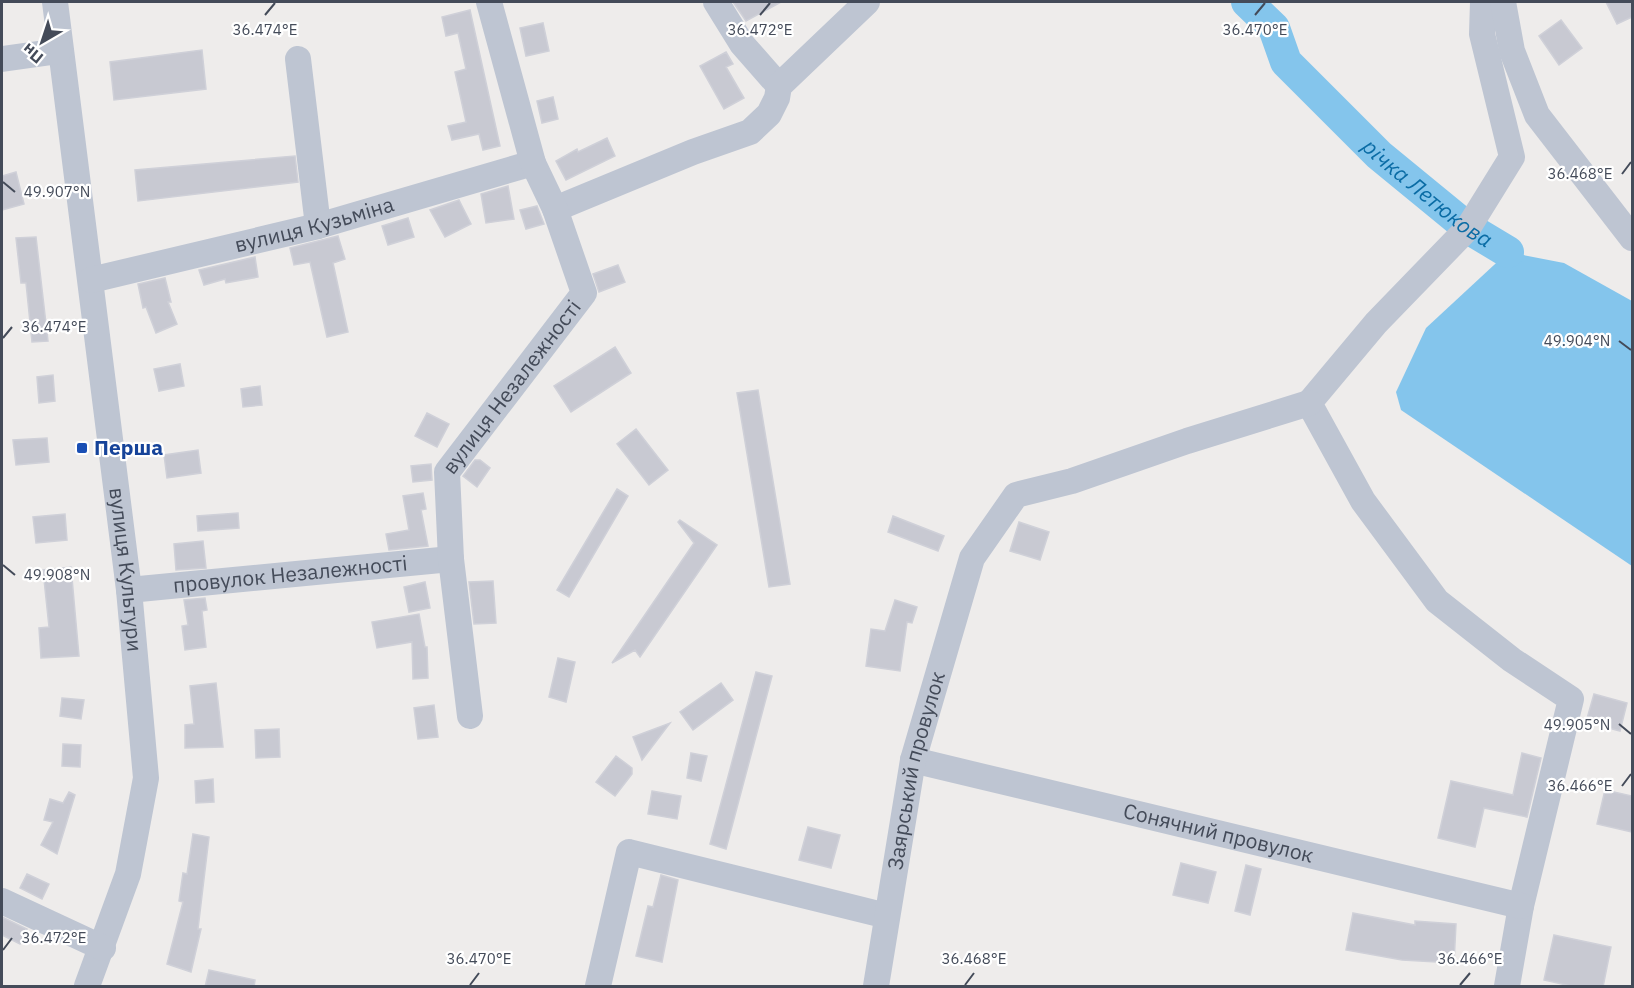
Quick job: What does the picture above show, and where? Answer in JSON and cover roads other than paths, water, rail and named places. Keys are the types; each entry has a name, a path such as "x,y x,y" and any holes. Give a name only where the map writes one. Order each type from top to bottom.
{"street":[{"name":"вулиця Культури","path":"55,2 59,51 92,280 129,590 146,778 128,874 87,987"},
{"name":"вулиця Незалежності","path":"470,716 451,559 447,472 584,293 555,209 533,163 489,2"},
{"path":"716,2 742,44 779,86"},
{"path":"555,209 693,152 750,132 769,114 777,98 779,86 867,2"},
{"path":"1486,2 1512,51 1537,115 1632,238"},
{"path":"1486,2 1482,34 1512,157 1468,228 1376,323 1309,404 1363,501 1437,600 1512,660 1571,699 1521,906 1508,987"},
{"path":"2,59 59,51"},
{"path":"298,59 318,226"},
{"name":"вулиця Кузьміна","path":"92,280 318,226 533,163"},
{"name":"Заярський провулок","path":"876,987 913,760 972,558 1016,495 1072,481 1187,441 1309,404"},
{"name":"провулок Незалежності","path":"129,590 451,559"},
{"name":"Сонячний провулок","path":"913,760 1521,906"},
{"path":"598,987 629,852 887,916"},
{"path":"2,901 103,948"}],"water":[{"path":"1508,252 1564,263 1632,301 1632,566 1401,410 1396,392 1426,328"}],"waterway":[{"name":"річка Летюкова","path":"1247,2 1274,28 1286,62 1379,155 1468,228 1508,252"}],"place":[{"name":"Перша","path":"82,448"}]}
